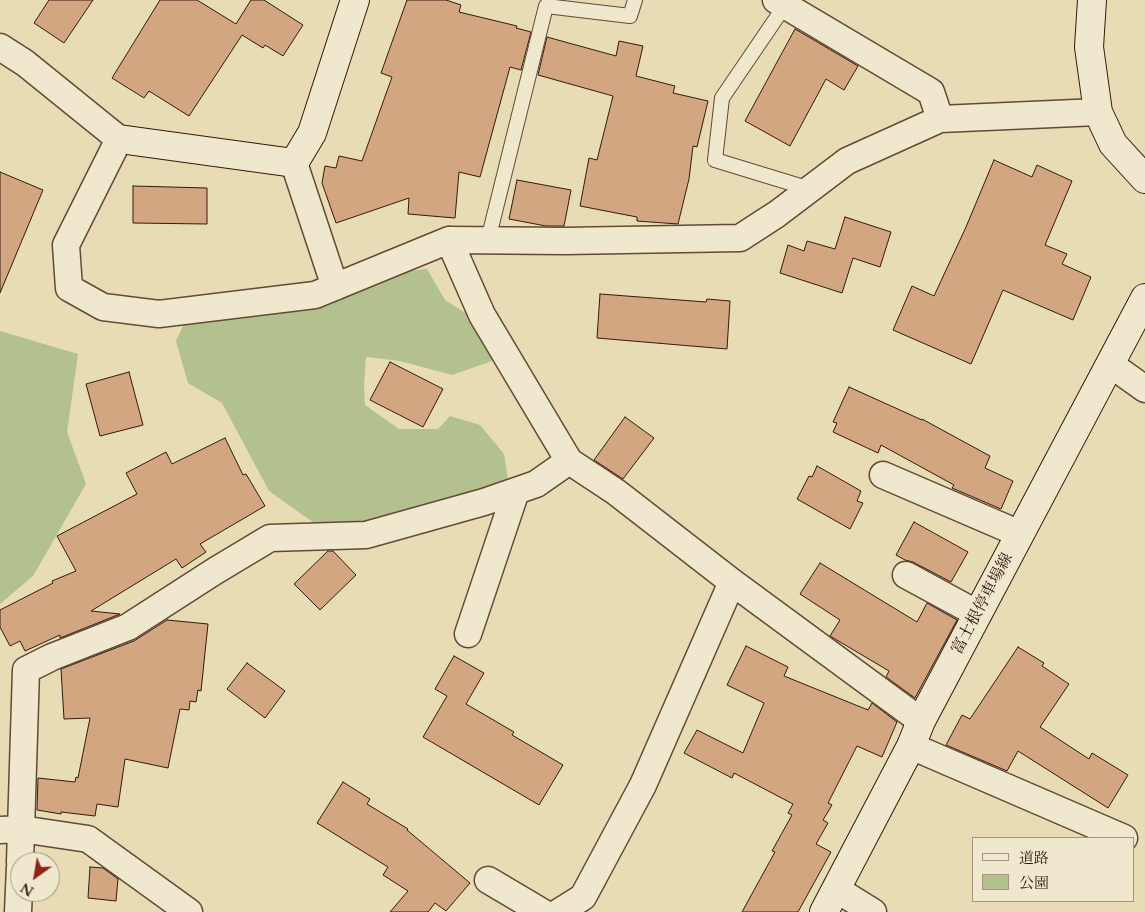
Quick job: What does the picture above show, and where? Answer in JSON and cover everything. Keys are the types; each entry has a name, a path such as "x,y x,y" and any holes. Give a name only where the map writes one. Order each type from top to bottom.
{"main road":[{"path":"1092,0 1089,47 1098,112 1113,144 1145,180"},
{"path":"119,139 294,163 312,133 347,3"},
{"name":"富士根停車場線","path":"830,901 978,614 1145,298"}],"street":[{"path":"783,2 931,92 940,119"},
{"path":"0,47 25,63 119,139 66,245 69,288 103,307 159,314 315,295 449,240 565,241 740,238 777,214 847,161 940,119 1098,112"},
{"path":"294,163 335,287"},
{"path":"449,240 482,315 570,461 616,492 732,582 916,734 1122,837"},
{"path":"1110,364 1145,389"},
{"path":"17,852 11,829 26,670 52,656 128,627 270,538 366,534 484,502 536,484 570,461"},
{"path":"884,475 1020,534"},
{"path":"468,634 516,491"},
{"path":"906,575 978,614"},
{"path":"559,912 583,897 643,785 732,582"},
{"path":"11,829 88,839 189,912"},
{"path":"488,880 542,912"},
{"path":"830,901 873,912"}],"lane":[{"path":"488,240 546,6 630,16 635,0"},
{"path":"783,2 722,98 715,160 810,189"}],"green space":[{"path":"427,269 445,300 478,321 504,343 492,361 452,375 400,361 366,357 365,405 399,429 438,429 450,416 480,425 504,454 508,480 366,535 324,530 269,491 222,403 188,383 176,341 189,313 382,274"},
{"path":"0,331 78,354 67,432 86,484 33,576 0,604"}],"building":[{"path":"49,0 93,0 64,43 34,23"},
{"path":"160,0 197,0 236,24 251,0 264,0 303,25 283,56 265,45 263,48 242,35 189,116 149,91 144,98 112,78"},
{"path":"407,0 446,0 461,5 459,12 517,26 516,28 531,32 521,70 510,67 480,177 459,172 455,218 408,214 409,198 336,223 322,183 325,166 336,168 339,156 362,161 392,77 381,73"},
{"path":"795,29 858,66 844,90 826,79 790,146 745,121"},
{"path":"547,37 616,56 619,41 643,46 636,76 675,86 673,93 708,101 697,147 693,146 689,179 678,224 637,221 637,217 580,206 589,158 597,160 613,96 538,75"},
{"path":"994,160 1032,177 1037,165 1072,181 1045,245 1067,254 1062,264 1091,277 1073,320 1003,290 971,364 893,330 912,286 934,296"},
{"path":"0,172 43,190 0,293"},
{"path":"517,180 571,190 564,226 546,226 509,219"},
{"path":"133,186 207,188 207,224 133,223"},
{"path":"845,217 891,232 880,267 853,258 842,293 780,273 788,245 804,251 807,241 835,249"},
{"path":"600,294 706,302 707,299 730,301 727,349 597,338"},
{"path":"390,362 443,389 423,427 370,400"},
{"path":"129,372 143,425 100,436 86,384"},
{"path":"849,387 922,419 990,456 985,468 1013,481 1001,509 952,488 954,485 881,445 878,453 833,432 837,423 833,422"},
{"path":"625,417 654,438 623,479 594,460"},
{"path":"225,438 243,475 246,474 265,506 200,544 206,552 182,568 176,559 91,611 120,614 60,638 60,635 25,651 20,641 10,646 0,627 0,610 53,583 52,581 76,571 57,536 137,494 126,473 166,452 172,464"},
{"path":"817,466 861,491 857,501 863,503 850,529 797,499 809,476 812,477"},
{"path":"914,522 968,552 951,582 896,555"},
{"path":"328,551 333,551 356,575 320,610 294,584"},
{"path":"820,563 917,622 927,603 957,620 915,698 886,677 889,671 830,636 840,620 800,594"},
{"path":"167,620 208,624 201,691 198,690 196,702 190,701 189,710 180,709 168,768 125,759 118,807 97,804 95,816 61,812 61,814 37,810 38,778 75,782 76,777 78,778 90,718 64,719 61,669 134,641"},
{"path":"746,646 788,667 784,676 868,710 872,703 897,722 882,757 857,746 828,803 832,805 823,820 828,823 816,844 831,852 798,912 742,912 775,852 772,851 792,815 788,813 793,804 734,773 732,778 684,753 697,730 743,753 764,703 727,685"},
{"path":"1018,647 1044,663 1042,666 1069,684 1040,727 1089,759 1092,753 1128,775 1108,808 1018,751 1007,771 946,745 962,715 970,719"},
{"path":"454,656 484,673 466,704 514,732 512,735 563,765 539,805 423,737 447,696 435,689"},
{"path":"247,663 285,691 265,718 227,689"},
{"path":"343,782 370,799 367,804 408,829 470,883 446,911 435,903 428,912 390,912 408,891 383,875 388,867 317,823"},
{"path":"90,867 103,868 118,879 116,901 88,898"}]}
